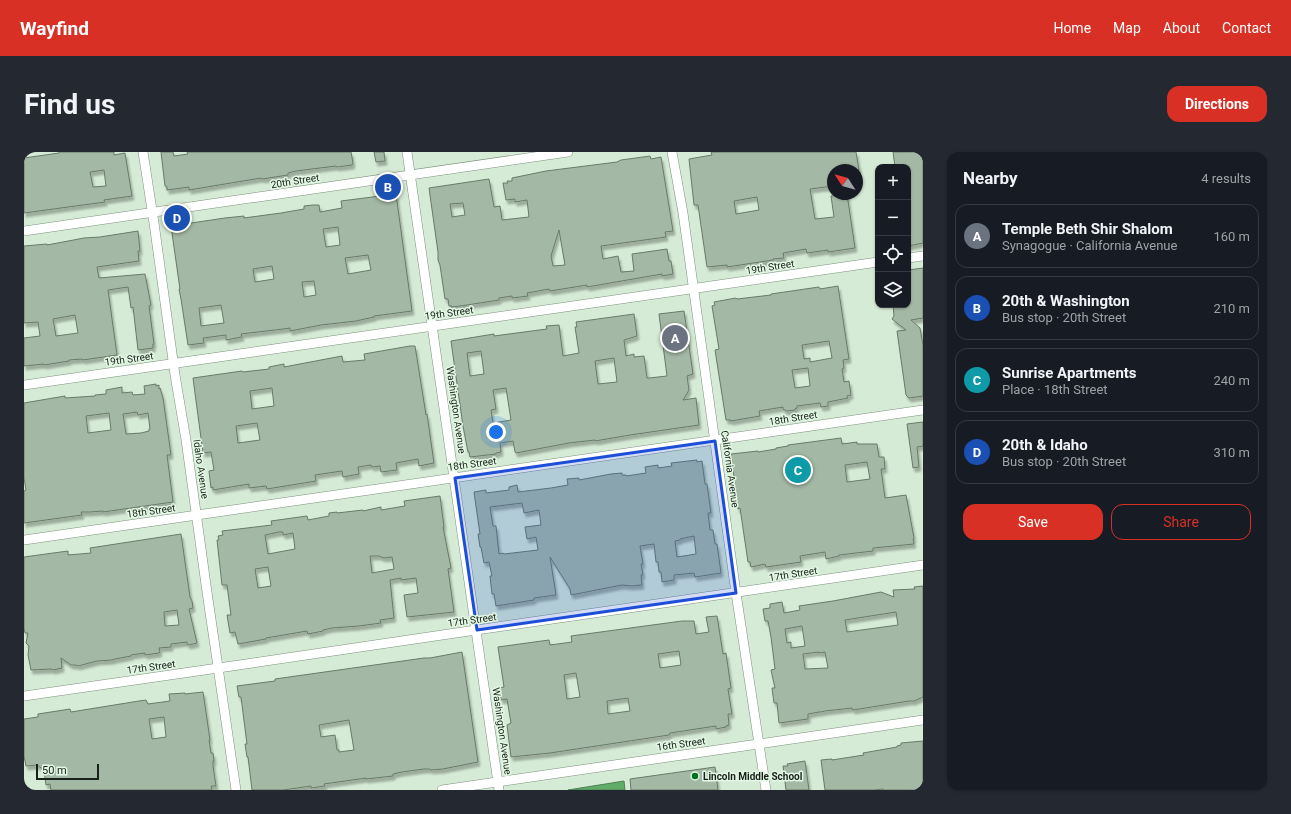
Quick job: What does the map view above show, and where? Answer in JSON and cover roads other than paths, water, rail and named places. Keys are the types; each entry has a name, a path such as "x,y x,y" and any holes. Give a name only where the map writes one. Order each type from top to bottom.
{"street":[{"name":"Idaho Avenue","path":"143,152 236,790"},
{"name":"Washington Avenue","path":"407,152 477,630 498,786"},
{"name":"20th Street","path":"24,231 153,214 568,152"},
{"name":"California Avenue","path":"672,152 683,213 736,593 766,790"},
{"path":"911,258 923,256"},
{"name":"19th Street","path":"24,385 433,327 644,295 694,290 875,262"},
{"name":"18th Street","path":"24,540 923,410"},
{"name":"17th Street","path":"24,696 218,669 923,565"},
{"name":"16th Street","path":"442,790 498,786 759,744 923,720"}],"place":[{"name":"20th & Washington","path":"388,187"},
{"name":"20th & Idaho","path":"177,218"},
{"name":"Temple Beth Shir Shalom","path":"675,338"},
{"name":"Sunrise Apartments","path":"798,470"},
{"name":"Lincoln Middle School","path":"695,776"}]}
